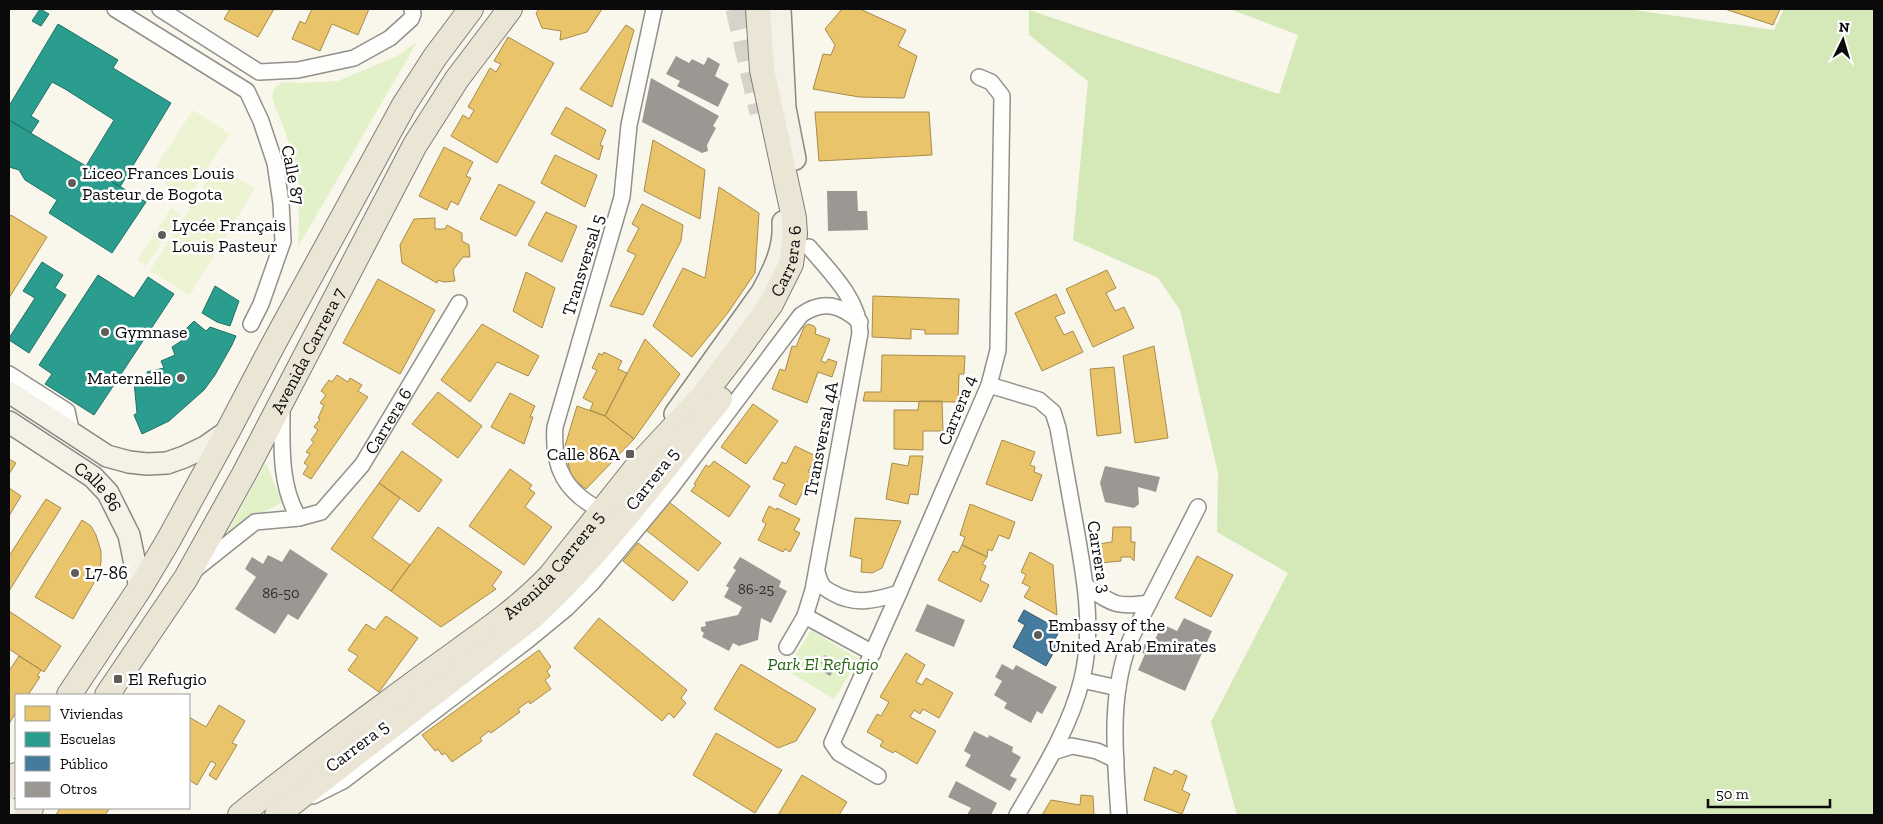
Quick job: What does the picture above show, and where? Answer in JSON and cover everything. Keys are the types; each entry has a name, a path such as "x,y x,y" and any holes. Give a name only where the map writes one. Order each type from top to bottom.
{"main road":[{"name":"Avenida Carrera 7","path":"70,694 140,588 228,431 404,105 435,57 471,9"},
{"name":"Avenida Carrera 7","path":"108,694 186,578 244,474 415,145 457,79 510,9"},
{"name":"Carrera 6","path":"636,468 701,398 735,354 771,304 791,264 795,234 794,218 762,70 758,9"},
{"path":"780,9 784,108 794,159"},
{"name":"Avenida Carrera 5","path":"282,811 530,619 559,593 586,564 732,384 794,295 802,276 809,247 810,235 807,204 794,159 769,96"},
{"name":"Avenida Carrera 5","path":"240,815 516,608 550,576 636,468 762,292 773,271 784,238 782,216 766,138"},
{"name":"Calle 86","path":"9,392 107,456 128,462 167,463 205,447 228,431"},
{"path":"16,427 37,411"},
{"name":"Calle 86","path":"16,427 93,478 108,494 129,535 140,588"},
{"path":"93,478 107,456"},
{"path":"11,788 15,802"}],"street":[{"path":"115,9 247,91 259,72"},
{"path":"160,9 183,15 259,72 298,70 354,58 390,38 410,19 413,14 412,9"},
{"name":"Transversal 5","path":"602,511 586,502 570,488 561,473 555,458 554,427 622,197 630,126 654,9"},
{"name":"Carrera 4","path":"878,776 839,753 832,743 989,385 998,350 1002,96 991,82 979,77"},
{"name":"Calle 87","path":"247,91 261,121 275,163 281,203 283,240 261,304 250,324"},
{"name":"Transversal 4A","path":"787,647 805,616 817,572 829,498 859,344 860,322 858,315 845,290 809,247"},
{"name":"Carrera 6","path":"186,578 255,522 299,518 321,512 362,465 459,303"},
{"name":"Carrera 5","path":"282,811 343,782 528,640 566,608 592,583 670,488 801,315 811,307 834,306 852,315 860,322"},
{"path":"9,374 67,411 72,434"},
{"name":"Carrera 3","path":"989,385 1040,400 1053,412 1058,428 1088,600 1087,651 1082,680 1053,752 1017,815"},
{"path":"282,402 285,484 290,502 299,518"},
{"path":"1119,815 1115,716 1124,653 1198,507"},
{"path":"817,572 821,585 837,596 851,600 872,601 899,593"},
{"path":"1086,586 1114,604 1127,606 1148,603"},
{"path":"805,616 873,653"},
{"path":"1082,680 1118,688"},
{"path":"1053,752 1072,746 1097,751 1116,760"}],"green space":[{"path":"1230,9 1627,9 1774,30 1784,9 1874,9 1874,815 1237,815 1211,722 1288,573 1217,532 1218,473 1180,310 1158,278 1073,240 1088,81 1029,35 1029,10 1279,94 1298,35"},
{"path":"417,42 298,247 298,178 285,131 274,104 272,96 275,87 283,82 338,81 397,56"},
{"path":"193,110 230,134 188,198 151,174"},
{"path":"217,166 255,188 190,295 150,271"},
{"path":"171,208 180,214 146,266 137,260"},
{"path":"266,463 282,502 227,533"},
{"name":"Park El Refugio","path":"811,630 859,659 834,699 786,670"}],"building: Viviendas":[{"path":"230,9 274,9 258,37 224,19"},
{"path":"312,9 369,9 358,35 332,24 320,51 292,39 300,21 305,24"},
{"path":"539,9 602,9 587,32 560,40 561,31 542,28 536,13"},
{"path":"842,9 860,9 906,30 898,46 917,56 904,98 859,97 813,89 823,54 831,55 835,45 825,29"},
{"path":"1725,9 1780,9 1773,25"},
{"path":"626,25 634,30 612,107 580,89"},
{"path":"508,37 554,63 497,163 451,136 463,115 469,119 474,110 468,107 490,68 496,72 501,64 494,61"},
{"path":"566,107 606,130 600,145 603,146 599,160 551,134"},
{"path":"815,112 929,112 932,155 819,161"},
{"path":"653,140 705,170 700,219 644,191"},
{"path":"444,147 473,162 466,176 471,178 458,205 451,201 447,210 419,196"},
{"path":"555,155 597,175 585,207 541,183"},
{"path":"499,184 535,202 516,236 480,219"},
{"path":"719,187 759,213 755,273 727,314 692,357 653,326 683,268 705,278"},
{"path":"642,204 683,225 681,241 643,315 610,306 636,255 627,251 639,228 632,224"},
{"path":"546,212 577,226 562,262 528,245"},
{"path":"11,215 47,237 9,298 9,218"},
{"path":"435,218 435,229 445,229 447,225 462,233 462,241 469,245 470,257 463,257 453,270 455,281 444,282 438,280 437,283 402,263 400,245 414,219"},
{"path":"1107,270 1116,288 1106,293 1115,311 1124,307 1134,328 1093,347 1066,289"},
{"path":"526,272 555,288 542,328 513,311"},
{"path":"378,279 435,310 400,374 343,343"},
{"path":"1056,294 1065,313 1055,317 1064,335 1073,331 1083,352 1042,371 1015,313"},
{"path":"873,296 959,299 958,334 925,334 925,330 911,329 911,339 872,337"},
{"path":"482,324 539,356 528,376 497,362 470,402 441,380"},
{"path":"808,324 814,326 816,329 815,334 830,339 821,361 826,363 828,359 837,362 832,377 818,372 807,403 772,389 780,369 785,371 792,346 796,347 804,327"},
{"path":"645,339 680,374 634,439 605,416"},
{"path":"1154,346 1168,438 1135,443 1123,356"},
{"path":"604,352 622,361 618,369 627,373 605,416 590,410 593,403 583,398 597,370 592,368 599,353 602,355"},
{"path":"882,355 965,356 964,374 959,374 958,402 863,401 865,392 881,392"},
{"path":"1114,367 1121,433 1097,436 1090,369"},
{"path":"337,375 348,382 350,378 362,385 358,391 368,397 311,479 303,474 308,466 304,463 310,454 306,452 314,442 311,440 318,430 314,427 320,419 318,418 324,405 320,403 326,395 321,391 329,380 332,382"},
{"path":"438,392 482,426 458,458 412,424"},
{"path":"510,393 535,406 530,417 533,417 524,444 491,427"},
{"path":"919,401 942,401 943,431 923,431 923,450 894,449 894,410 918,410"},
{"path":"753,404 778,421 746,464 721,447"},
{"path":"577,406 605,416 634,439 586,489 571,477 565,446"},
{"path":"1002,440 1035,452 1030,465 1035,467 1034,472 1042,475 1032,501 986,484"},
{"path":"795,446 816,456 808,472 812,473 796,505 779,496 785,484 773,479 782,462 786,464"},
{"path":"402,451 442,480 419,512 379,483"},
{"path":"910,456 923,456 918,495 910,494 908,504 886,499 892,463 908,466"},
{"path":"9,459 16,463 9,474"},
{"path":"714,461 750,486 729,517 691,491 706,465 709,467"},
{"path":"510,469 532,485 529,489 535,493 525,507 552,527 524,565 469,526"},
{"path":"379,483 400,498 372,538 410,565 391,591 331,549"},
{"path":"9,488 21,496 9,516"},
{"path":"46,499 61,508 9,591 9,556"},
{"path":"669,502 721,543 698,571 646,530"},
{"path":"970,504 1015,522 1009,539 999,535 992,551 988,549 987,557 962,545 965,537 960,535"},
{"path":"769,506 800,519 794,530 800,533 790,552 785,549 783,552 758,540 766,524 762,521"},
{"path":"855,518 901,521 882,568 872,573 861,572 862,559 850,556"},
{"name":"L7-86","path":"82,520 91,526 96,535 101,551 101,562 98,576 73,619 35,597"},
{"path":"438,527 502,572 492,586 496,589 441,627 391,591"},
{"path":"1113,527 1131,527 1131,542 1135,542 1134,561 1130,557 1121,557 1121,561 1100,563 1098,544 1112,542"},
{"path":"638,543 688,582 673,601 623,561"},
{"path":"962,545 987,557 982,564 986,566 980,580 989,585 981,602 938,580 953,551 958,553"},
{"path":"1030,552 1053,565 1057,615 1024,597 1030,587 1022,583 1026,575 1021,572"},
{"path":"1197,556 1233,575 1211,617 1175,598"},
{"path":"9,611 61,646 44,672 9,649"},
{"path":"386,616 418,638 379,692 348,670 358,656 348,650 366,624 375,630"},
{"path":"599,618 687,690 681,698 686,703 674,718 669,713 662,721 574,648"},
{"path":"539,650 551,667 547,671 550,676 545,680 551,689 530,704 529,701 518,709 520,712 491,733 489,731 480,738 482,741 452,762 445,753 442,755 438,749 435,751 422,735"},
{"path":"906,653 925,665 916,682 922,685 926,678 953,693 939,718 923,709 920,714 914,710 910,717 936,731 917,764 895,751 893,753 880,746 883,741 867,732 877,714 881,716 889,702 880,697"},
{"path":"19,656 41,670 37,676 40,677 29,694 15,694 15,714 9,724 9,671"},
{"path":"741,664 816,709 796,741 778,748 714,709"},
{"path":"219,705 245,721 232,743 237,745 216,780 209,775 216,764 211,761 197,785 190,781 190,718 206,727"},
{"path":"716,733 782,770 755,813 693,775"},
{"path":"1154,767 1172,775 1175,770 1187,776 1182,790 1190,794 1182,814 1144,800"},
{"path":"802,775 847,802 839,815 778,815"},
{"path":"1081,795 1093,796 1094,815 1042,815 1051,800 1080,805"},
{"path":"59,809 109,809 105,815 56,815"}],"building: Escuelas":[{"path":"40,9 49,14 41,26 32,21"},
{"path":"58,24 118,60 113,68 171,103 120,187 86,166 114,120 65,89 52,82 31,116 39,121 31,133 9,120 9,106"},
{"name":"Liceo Frances Louis Pasteur de Bogota","path":"9,120 146,202 112,253 49,213 57,200 25,180 19,170 9,167"},
{"path":"42,262 63,275 55,288 66,295 29,353 9,340 9,338 35,298 23,291"},
{"name":"Gymnase","path":"98,275 134,298 148,277 174,294 94,415 45,384 52,374 39,365"},
{"path":"215,286 239,301 230,326 217,322 202,313"},
{"name":"Maternelle","path":"194,321 206,331 210,327 236,336 215,375 204,390 169,421 142,434 134,415 137,413 134,382 149,380 147,372 164,368 161,361 175,355 172,347 186,338 182,333"}],"building: Público":[{"name":"Embassy of the United Arab Emirates","path":"1024,610 1060,630 1054,641 1059,643 1046,666 1013,647 1025,625 1018,621"}],"building: Otros":[{"path":"676,56 689,63 692,59 704,65 708,57 720,64 715,76 729,84 718,107 677,86 680,81 666,74"},
{"path":"651,78 719,116 713,126 716,128 707,145 708,151 702,153 642,122"},
{"path":"827,191 857,191 858,211 867,211 868,230 828,231"},
{"path":"1105,466 1160,477 1156,492 1138,487 1139,504 1134,508 1105,502 1100,483"},
{"path":"290,549 328,574 298,620 288,614 275,634 235,609 256,577 245,569 252,557 263,564 268,555 282,562"},
{"path":"740,557 781,581 779,587 787,591 771,623 761,618 758,640 739,646 733,643 729,651 702,637 704,633 701,631 701,627 706,626 705,622 738,615 742,607 724,597 729,588 726,586 736,570 733,568"},
{"path":"927,604 965,620 954,647 915,631"},
{"path":"1184,618 1212,631 1185,691 1138,670 1145,654 1141,652 1147,639 1154,642 1162,624 1177,631"},
{"path":"825,655 838,664 830,676 822,671 826,666 821,663"},
{"path":"1002,664 1013,670 1016,665 1057,687 1042,714 1037,711 1031,723 1004,708 1007,703 994,695 1002,681 995,677"},
{"path":"974,731 988,738 989,735 1013,747 1012,752 1021,757 1010,776 1017,779 1010,791 965,766 971,755 964,751"},
{"path":"956,781 997,803 991,815 967,815 971,808 948,797"}],"tunnel":[{"path":"736,9 760,113"}],"place":[{"name":"Liceo Frances Louis Pasteur de Bogota","path":"72,183"},
{"name":"Lycée Français Louis Pasteur","path":"162,235"},
{"name":"Gymnase","path":"105,332"},
{"name":"Maternelle","path":"181,378"},
{"name":"Calle 86A","path":"630,454"},
{"name":"L7-86","path":"75,573"},
{"name":"Embassy of the United Arab Emirates","path":"1038,635"},
{"name":"El Refugio","path":"118,679"}]}
